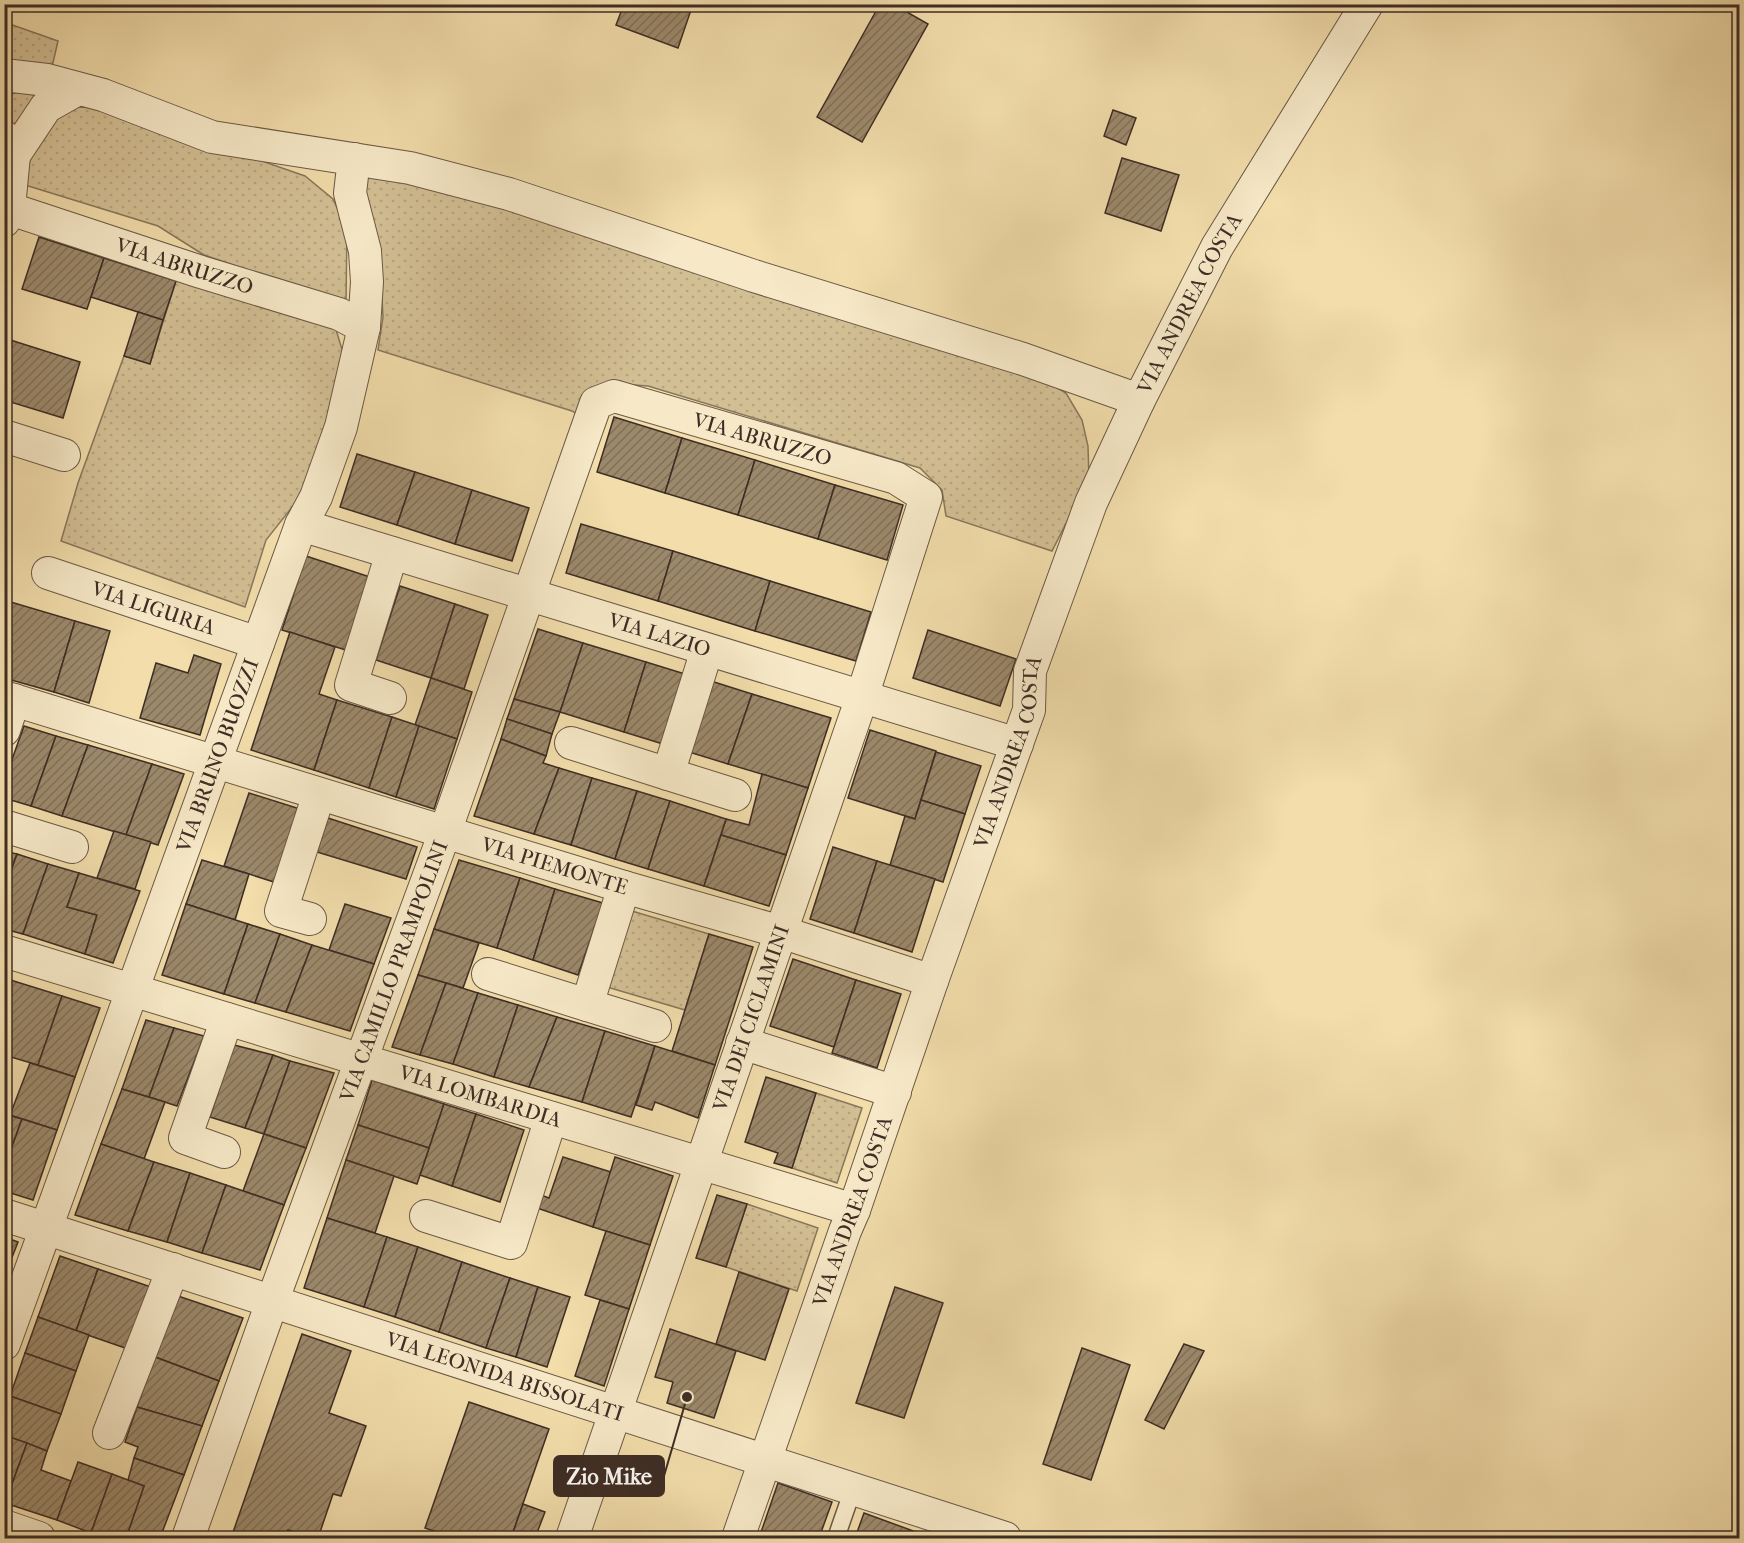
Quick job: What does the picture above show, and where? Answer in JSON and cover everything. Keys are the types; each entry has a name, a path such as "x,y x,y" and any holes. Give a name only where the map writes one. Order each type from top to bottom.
{"street":[{"name":"VIA ANDREA COSTA","path":"738,1539 1029,710 1030,670 1092,503 1139,400 1217,247 1367,4"},
{"path":"4,75 47,80 103,95 212,137 410,168 509,194 754,276 1023,359 1139,400"},
{"path":"6,212 9,146 46,106 78,88"},
{"name":"VIA BRUNO BUOZZI","path":"4,1344 301,525 316,496 341,427 364,327 367,282 365,251 350,193 354,159"},
{"name":"VIA ABRUZZO","path":"6,212 339,314 364,327"},
{"name":"VIA ABRUZZO","path":"596,403 614,396 640,402 896,478 926,497"},
{"name":"VIA CAMILLO PRAMPOLINI","path":"188,1539 272,1302 445,832 596,403"},
{"path":"4,436 64,455"},
{"name":"VIA DEI CICLAMINI","path":"572,1539 862,697 926,497"},
{"name":"VIA LAZIO","path":"301,525 1017,744"},
{"path":"390,698 351,686 392,553"},
{"name":"VIA LIGURIA","path":"48,573 258,643"},
{"path":"668,774 707,650"},
{"path":"4,730 9,698"},
{"name":"VIA PIEMONTE","path":"9,698 624,887 781,932 932,981"},
{"path":"571,743 735,795"},
{"path":"310,919 281,911 319,794"},
{"path":"4,826 72,847"},
{"path":"586,1005 624,887"},
{"name":"VIA LOMBARDIA","path":"4,951 854,1210"},
{"path":"488,974 655,1026"},
{"path":"224,1152 185,1138 227,1019"},
{"path":"742,1043 895,1092"},
{"path":"426,1216 510,1243 551,1118"},
{"name":"VIA LEONIDA BISSOLATI","path":"4,1215 853,1489 949,1530 1005,1539"},
{"path":"109,1433 173,1269"},
{"path":"4,1526 39,1539"}],"lane":[{"path":"836,1539 853,1489"}],"shaded area":[{"path":"4,22 58,41 52,67 5,64"},
{"path":"21,92 42,97 17,131 5,108 4,95"},
{"path":"78,107 100,108 305,176 333,199 347,230 346,303 204,255 158,226 25,185 31,154 59,114"},
{"path":"377,175 429,185 1023,368 1066,393 1082,420 1088,446 1089,478 1052,551 946,516 942,490 920,468 648,386 622,384 578,415 572,411 378,350 383,317 381,281 362,180"},
{"path":"195,279 334,323 344,356 308,487 266,540 245,607 61,541 78,483 124,356 150,363 176,281"},
{"path":"632,911 709,934 685,1010 607,987"},
{"path":"816,1093 862,1108 837,1183 792,1168"},
{"path":"747,1204 818,1228 797,1291 726,1267"}],"building":[{"path":"624,4 693,4 678,48 616,25"},
{"path":"880,4 893,4 928,24 862,142 817,117"},
{"path":"1113,110 1136,118 1126,145 1104,136"},
{"path":"1122,158 1179,175 1161,231 1105,213"},
{"path":"39,237 104,258 87,309 22,289"},
{"path":"104,258 176,281 163,320 91,297"},
{"path":"138,312 163,320 150,364 124,356"},
{"path":"4,338 80,362 63,418 4,400"},
{"path":"614,417 682,438 665,493 597,472"},
{"path":"682,438 755,460 738,515 665,493"},
{"path":"357,454 415,472 397,525 340,507"},
{"path":"755,460 835,485 818,539 738,515"},
{"path":"4,461 9,463 4,478"},
{"path":"415,472 472,490 455,544 397,525"},
{"path":"835,485 903,505 887,560 818,539"},
{"path":"472,490 529,508 512,561 455,544"},
{"path":"581,524 673,551 658,601 566,573"},
{"path":"673,551 770,581 755,631 658,601"},
{"path":"306,556 373,578 349,651 282,630"},
{"path":"770,581 871,612 856,661 755,631"},
{"path":"400,586 455,604 431,678 376,660"},
{"path":"4,600 75,621 54,692 4,678"},
{"path":"455,604 488,615 464,689 431,678"},
{"path":"75,621 110,631 89,703 54,692"},
{"path":"538,629 583,643 560,712 514,699"},
{"path":"928,630 1016,659 1000,706 913,678"},
{"path":"290,632 335,647 319,694 337,700 314,770 251,750"},
{"path":"583,643 646,662 624,732 560,712"},
{"path":"194,655 221,664 200,735 140,718 156,663 188,673"},
{"path":"646,662 685,674 663,744 624,732"},
{"path":"431,678 472,692 457,739 415,725"},
{"path":"711,681 752,694 728,764 689,752"},
{"path":"752,694 831,718 808,788 728,764"},
{"path":"514,699 560,712 552,734 507,719"},
{"path":"337,700 392,717 369,788 314,770"},
{"path":"392,717 419,726 396,797 369,788"},
{"path":"507,719 552,734 546,756 501,739"},
{"path":"24,726 56,736 31,806 4,798 4,782"},
{"path":"419,726 457,739 434,809 396,797"},
{"path":"870,730 936,751 915,819 848,798"},
{"path":"56,736 88,745 62,816 31,806"},
{"path":"501,739 546,756 543,763 559,768 534,834 474,816"},
{"path":"88,745 152,764 126,835 62,816"},
{"path":"936,752 981,766 965,814 921,800"},
{"path":"152,764 184,774 158,845 126,835"},
{"path":"559,768 592,778 571,845 534,834"},
{"path":"762,774 808,788 786,855 721,835 726,819 749,825"},
{"path":"592,778 637,791 615,859 571,845"},
{"path":"637,791 670,801 648,869 615,859"},
{"path":"249,793 300,809 277,883 224,866"},
{"path":"921,800 965,814 943,882 890,865 905,816 915,819"},
{"path":"670,801 726,819 704,886 648,869"},
{"path":"328,818 417,847 406,879 317,852"},
{"path":"114,831 151,842 135,889 97,878"},
{"path":"721,835 786,855 769,906 704,886"},
{"path":"833,847 877,861 854,933 810,919"},
{"path":"4,851 17,854 4,890"},
{"path":"17,854 48,864 23,934 4,929 4,890"},
{"path":"202,860 249,874 235,920 186,904"},
{"path":"459,860 520,878 497,948 434,929"},
{"path":"877,861 935,879 912,952 854,933"},
{"path":"48,864 79,873 67,907 97,915 85,954 23,934"},
{"path":"79,873 140,891 113,963 85,954 97,915 67,907"},
{"path":"520,878 555,889 533,960 497,948"},
{"path":"555,889 603,903 578,975 533,960"},
{"path":"186,904 248,924 224,994 162,975"},
{"path":"345,904 391,918 374,964 329,950"},
{"path":"248,924 280,934 255,1003 224,994"},
{"path":"434,929 479,943 463,988 418,975"},
{"path":"280,934 312,945 286,1012 255,1003"},
{"path":"709,934 753,947 715,1065 672,1051"},
{"path":"312,945 374,964 350,1031 286,1012"},
{"path":"793,959 856,980 834,1047 770,1026"},
{"path":"418,975 446,983 420,1055 392,1047"},
{"path":"4,978 62,996 38,1065 4,1055"},
{"path":"856,980 901,994 877,1068 832,1053"},
{"path":"446,983 478,993 453,1064 420,1055"},
{"path":"478,993 518,1005 494,1077 453,1064"},
{"path":"62,996 100,1008 75,1077 38,1065"},
{"path":"518,1005 557,1017 529,1087 494,1077"},
{"path":"557,1017 605,1031 582,1102 529,1087"},
{"path":"146,1020 174,1028 149,1097 122,1089"},
{"path":"174,1028 204,1036 177,1106 149,1097"},
{"path":"605,1031 655,1046 631,1117 582,1102"},
{"path":"234,1045 273,1055 245,1128 210,1117"},
{"path":"655,1046 715,1065 698,1118 655,1102 652,1110 636,1105"},
{"path":"273,1055 290,1061 264,1134 245,1128"},
{"path":"290,1061 334,1073 306,1148 264,1134"},
{"path":"30,1063 75,1077 57,1130 10,1115"},
{"path":"766,1077 816,1093 792,1168 774,1163 778,1153 745,1142"},
{"path":"372,1080 444,1104 429,1148 358,1125"},
{"path":"122,1089 165,1102 144,1159 101,1144"},
{"path":"444,1104 476,1114 452,1186 420,1175"},
{"path":"4,1114 22,1119 4,1169"},
{"path":"476,1114 524,1130 500,1202 452,1186"},
{"path":"22,1119 57,1130 33,1200 4,1191 4,1169"},
{"path":"358,1125 429,1148 417,1184 346,1160"},
{"path":"264,1134 306,1148 284,1205 243,1191"},
{"path":"101,1144 154,1162 128,1231 75,1215"},
{"path":"563,1157 611,1172 593,1227 537,1208 541,1195 549,1198"},
{"path":"615,1157 673,1176 650,1245 593,1227"},
{"path":"346,1160 394,1176 375,1233 327,1218"},
{"path":"154,1162 190,1173 167,1242 128,1231"},
{"path":"190,1173 226,1185 202,1253 167,1242"},
{"path":"226,1185 284,1205 260,1270 202,1253"},
{"path":"717,1195 747,1204 726,1267 696,1258"},
{"path":"327,1218 387,1237 364,1307 304,1288"},
{"path":"606,1231 650,1245 629,1309 585,1295"},
{"path":"4,1237 18,1242 4,1278"},
{"path":"387,1237 418,1247 395,1317 364,1307"},
{"path":"418,1247 462,1262 439,1332 395,1317"},
{"path":"60,1256 98,1269 76,1331 38,1317"},
{"path":"462,1262 510,1278 486,1348 439,1332"},
{"path":"98,1269 151,1287 128,1349 76,1331"},
{"path":"739,1272 789,1289 765,1360 716,1344"},
{"path":"510,1278 538,1287 516,1357 486,1348"},
{"path":"538,1287 570,1297 547,1367 516,1357"},
{"path":"895,1287 943,1303 904,1418 856,1403"},
{"path":"178,1296 243,1318 219,1381 155,1357"},
{"path":"600,1300 629,1309 604,1386 575,1376"},
{"path":"38,1317 89,1335 76,1371 25,1353"},
{"path":"670,1329 736,1351 714,1418 667,1403 673,1382 655,1377"},
{"path":"302,1334 351,1351 329,1413 366,1426 341,1496 333,1494 318,1538 288,1530 285,1538 231,1538"},
{"path":"1184,1344 1204,1351 1164,1429 1145,1420"},
{"path":"1082,1348 1130,1365 1091,1480 1043,1464"},
{"path":"25,1353 76,1371 61,1414 10,1396"},
{"path":"155,1357 219,1381 202,1426 137,1407"},
{"path":"10,1396 61,1414 47,1451 4,1435 4,1410"},
{"path":"469,1402 549,1429 511,1538 455,1538 425,1528"},
{"path":"137,1407 202,1426 184,1475 134,1458 138,1447 125,1442"},
{"path":"4,1435 27,1443 5,1503 4,1503"},
{"path":"27,1443 47,1451 41,1470 71,1481 57,1520 5,1503"},
{"path":"134,1458 184,1475 160,1538 126,1538 144,1486 128,1480"},
{"path":"78,1462 112,1474 91,1533 57,1520"},
{"path":"112,1474 144,1486 126,1538 107,1538 91,1533"},
{"path":"778,1483 832,1502 819,1538 759,1538"},
{"path":"523,1504 545,1512 535,1538 511,1538"},
{"path":"864,1513 916,1532 914,1538 855,1538"}],"place":[{"name":"Zio Mike","path":"687,1397"}]}
